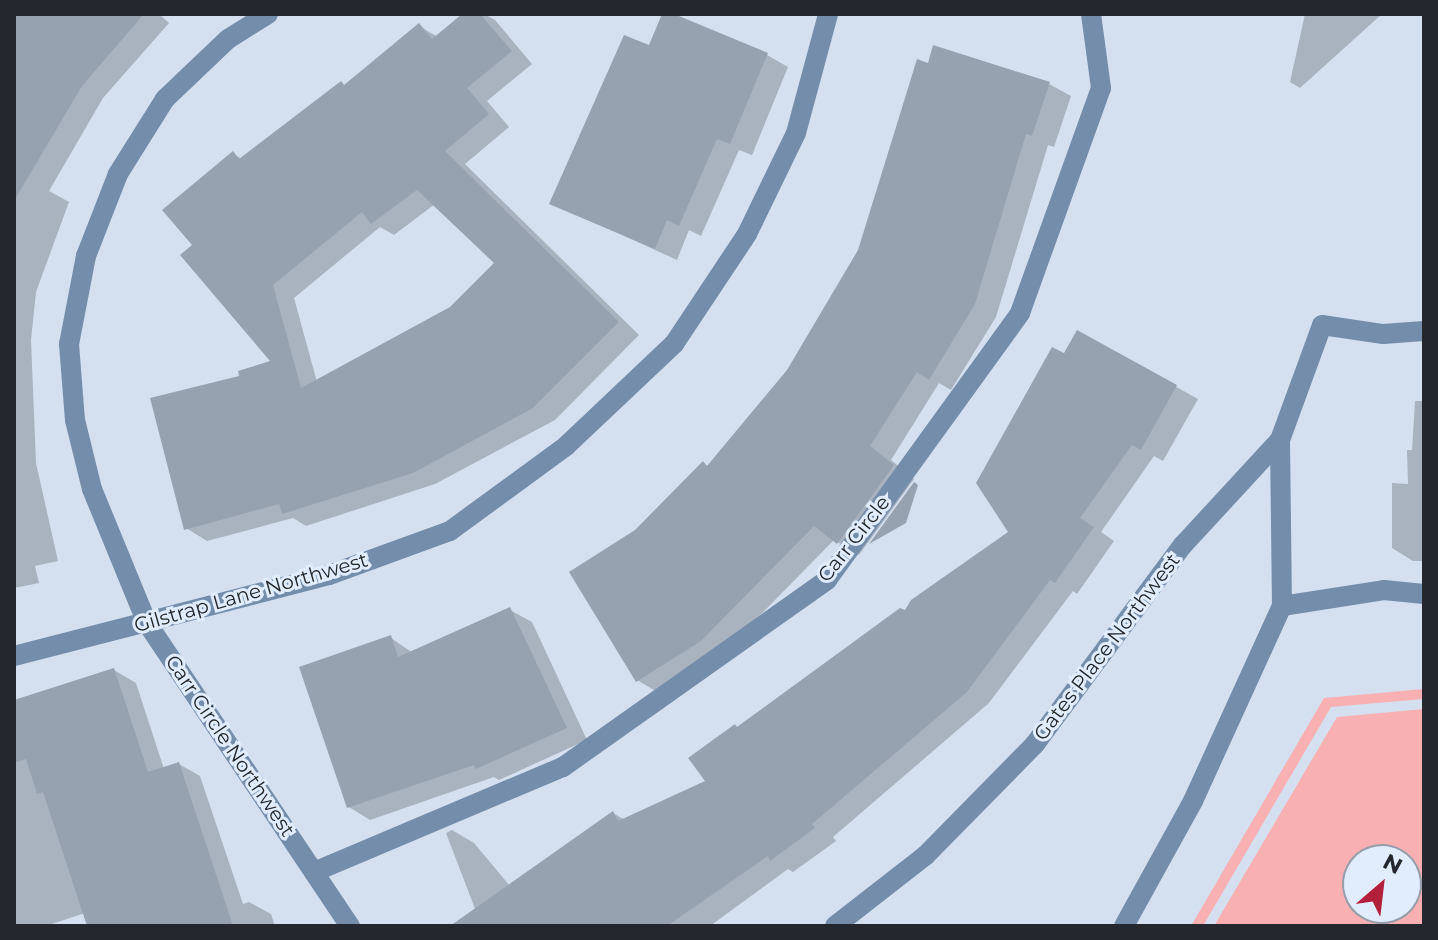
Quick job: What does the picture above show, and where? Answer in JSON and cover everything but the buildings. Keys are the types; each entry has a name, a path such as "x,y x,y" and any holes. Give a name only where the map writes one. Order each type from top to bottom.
{"street":[{"name":"Carr Circle Northwest","path":"268,14 228,39 165,99 118,174 86,256 69,344 75,420 92,489 147,623 350,926"},
{"name":"Gilstrap Lane Northwest","path":"14,656 329,575 450,531 566,446 674,344 747,234 796,133 828,14"},
{"name":"Carr Circle","path":"314,872 563,767 827,580 1020,313 1101,88 1091,14"},
{"name":"Gates Place Northwest","path":"835,926 925,856 1035,744 1183,545 1280,440 1322,325 1383,334 1424,331"},
{"path":"1124,926 1193,801 1282,606 1280,440"},
{"path":"1282,606 1384,590 1424,594"}],"shaded area":[{"path":"1424,689 1424,699 1331,707 1203,926 1191,926 1324,698"},
{"path":"1424,709 1424,926 1214,926 1337,717"}]}
